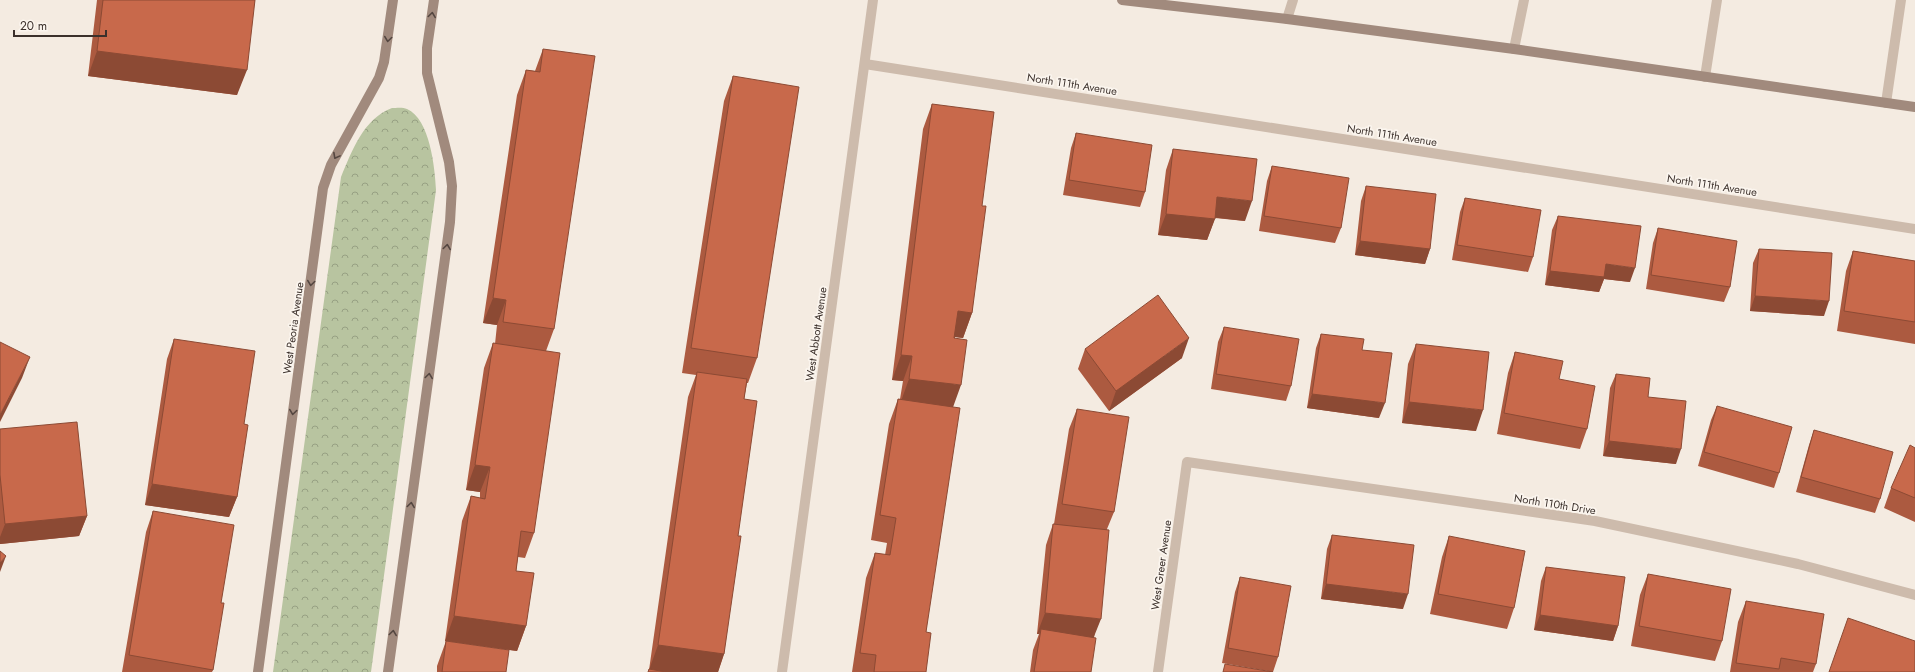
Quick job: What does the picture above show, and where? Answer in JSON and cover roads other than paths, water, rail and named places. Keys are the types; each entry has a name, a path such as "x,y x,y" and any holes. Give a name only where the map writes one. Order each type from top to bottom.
{"street":[{"name":"West Peoria Avenue","path":"258,672 324,188 331,165 379,78 384,62 394,0"},
{"path":"388,672 450,222 452,186 449,162 427,73 427,48 434,0"},
{"name":"West Abbott Avenue","path":"782,672 873,0"},
{"path":"1122,0 1287,19 1514,49 1915,107"},
{"path":"1287,19 1293,0"},
{"path":"1514,49 1524,0"},
{"path":"1705,76 1717,0"},
{"path":"1886,103 1901,0"},
{"name":"North 111th Avenue","path":"864,64 1915,229"},
{"name":"North 110th Drive","path":"1187,462 1595,521 1798,564 1915,595"},
{"name":"West Greer Avenue","path":"1158,672 1187,462"}]}
